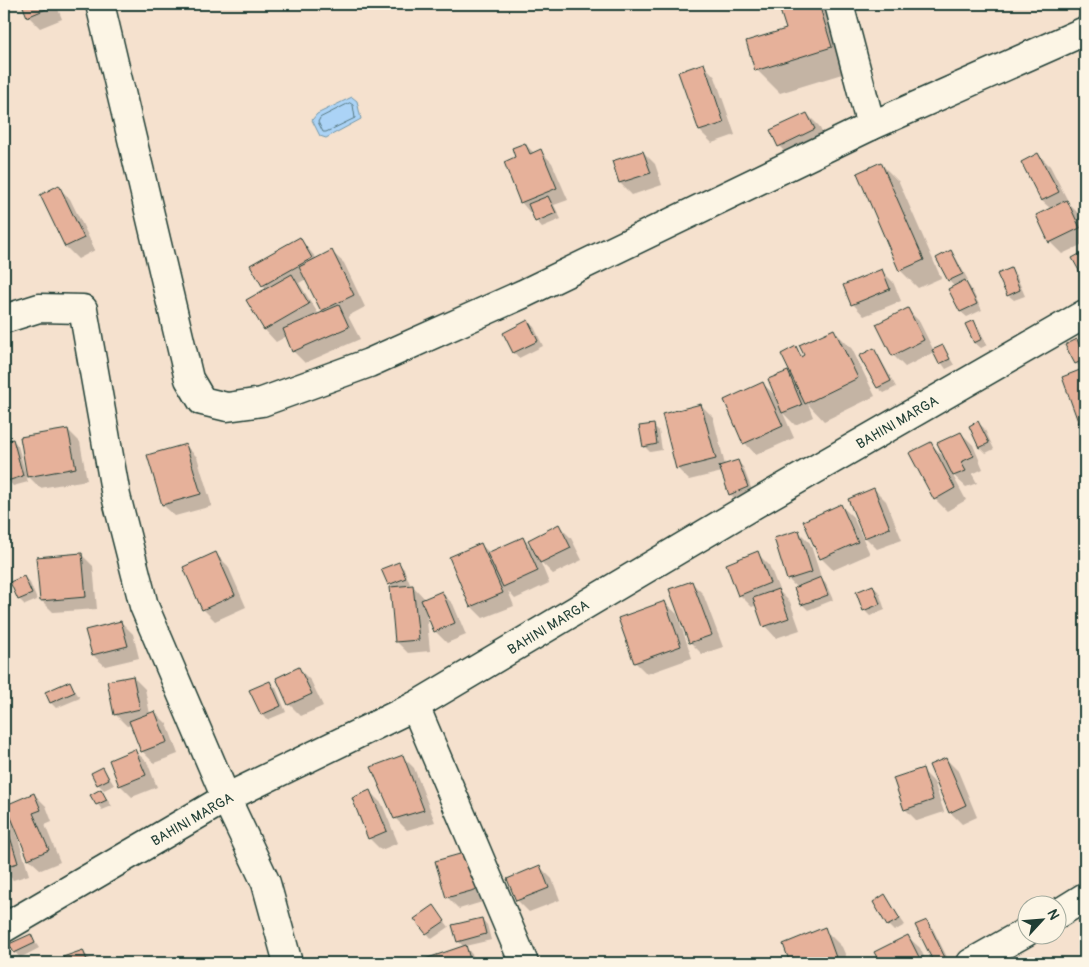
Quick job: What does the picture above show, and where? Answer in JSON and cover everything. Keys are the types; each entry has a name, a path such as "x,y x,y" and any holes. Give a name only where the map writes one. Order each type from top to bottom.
{"street":[{"path":"100,4 189,379 202,401 227,407 262,402 369,363 523,294 871,126 1085,31"},
{"path":"838,4 862,83 871,126"},
{"path":"4,319 39,308 82,309 116,496 144,606 226,798 266,883 288,963"},
{"name":"BAHINI MARGA","path":"4,928 226,798 415,706 755,504 1085,314"},
{"path":"415,706 524,963"},
{"path":"1066,909 1085,897"},
{"path":"971,963 1016,938"}],"water":[{"path":"352,97 357,101 361,119 326,138 320,136 312,120 317,114"}],"building":[{"path":"22,4 50,4 51,7 27,17"},
{"path":"778,4 819,4 832,47 755,71 746,41 786,29"},
{"path":"704,63 724,123 699,131 678,72"},
{"path":"807,113 815,129 778,147 770,130"},
{"path":"525,143 530,154 541,149 557,188 520,203 504,162 515,157 512,148"},
{"path":"643,151 651,173 619,183 612,161"},
{"path":"1038,153 1059,192 1041,201 1021,162"},
{"path":"881,162 924,260 899,271 857,173"},
{"path":"59,185 84,238 65,247 40,195"},
{"path":"548,196 556,213 535,222 528,204"},
{"path":"1067,200 1080,228 1049,243 1036,215"},
{"path":"300,237 312,258 262,286 250,265"},
{"path":"332,250 354,295 321,311 299,267"},
{"path":"951,250 963,274 948,281 936,258"},
{"path":"1085,251 1085,274 1082,276 1072,258"},
{"path":"1011,268 1020,290 1007,296 997,274"},
{"path":"882,269 890,289 851,305 843,285"},
{"path":"292,274 309,304 264,330 246,300"},
{"path":"965,280 977,304 960,312 948,289"},
{"path":"339,305 349,327 292,352 283,329"},
{"path":"908,308 924,340 892,356 876,324"},
{"path":"528,320 538,341 513,353 503,333"},
{"path":"974,320 982,339 974,343 965,324"},
{"path":"834,329 858,378 805,404 781,354 796,346 801,357 804,355 799,345"},
{"path":"1077,339 1085,359 1075,364 1065,345"},
{"path":"943,345 950,359 939,364 932,350"},
{"path":"874,348 891,381 877,388 859,356"},
{"path":"1085,368 1085,425 1080,427 1062,377"},
{"path":"788,371 802,405 782,413 768,379"},
{"path":"763,382 783,426 743,444 724,400"},
{"path":"701,404 716,459 676,469 662,414"},
{"path":"978,421 989,443 979,448 969,426"},
{"path":"654,424 657,444 643,447 639,426"},
{"path":"68,429 76,468 27,477 20,437"},
{"path":"961,432 974,456 961,462 966,471 953,476 937,443"},
{"path":"13,439 23,476 7,481 4,471 4,441"},
{"path":"931,442 955,488 934,500 909,453"},
{"path":"186,444 201,494 162,505 147,455"},
{"path":"738,460 748,487 729,495 719,466"},
{"path":"874,488 890,528 864,538 848,499"},
{"path":"841,504 858,542 820,559 803,521"},
{"path":"559,524 571,548 540,563 528,540"},
{"path":"799,530 812,572 787,580 774,538"},
{"path":"523,537 538,571 503,587 487,553"},
{"path":"481,543 503,593 470,607 449,557"},
{"path":"758,551 770,583 738,596 726,564"},
{"path":"216,552 235,595 202,610 183,567"},
{"path":"82,553 86,597 40,601 36,557"},
{"path":"399,562 406,578 388,585 381,569"},
{"path":"24,576 32,594 18,600 10,582"},
{"path":"821,577 828,595 801,605 794,588"},
{"path":"692,581 712,635 689,643 669,589"},
{"path":"413,585 419,640 395,642 390,587"},
{"path":"873,585 880,604 863,611 856,592"},
{"path":"778,589 789,618 763,627 753,598"},
{"path":"442,591 455,623 434,632 421,600"},
{"path":"665,601 681,646 634,663 618,618"},
{"path":"121,621 128,646 92,655 85,630"},
{"path":"299,667 312,694 288,705 276,678"},
{"path":"133,676 140,709 114,715 107,681"},
{"path":"70,681 75,692 50,703 45,692"},
{"path":"270,681 281,706 261,715 249,690"},
{"path":"155,711 167,742 141,752 129,721"},
{"path":"135,749 146,775 119,786 109,760"},
{"path":"403,755 424,810 394,819 371,767"},
{"path":"946,758 966,805 949,813 929,765"},
{"path":"103,767 109,779 97,785 91,773"},
{"path":"923,768 933,800 904,810 893,778"},
{"path":"101,789 107,800 96,805 90,795"},
{"path":"370,790 387,831 368,839 352,798"},
{"path":"34,793 41,810 33,813 49,850 28,859 6,805"},
{"path":"4,817 18,863 4,867"},
{"path":"467,852 478,889 446,898 435,861"},
{"path":"540,865 549,888 516,901 507,879"},
{"path":"885,894 900,919 887,926 873,902"},
{"path":"434,905 445,921 426,934 414,919"},
{"path":"482,918 486,934 457,942 452,925"},
{"path":"927,920 947,962 934,963 915,925"},
{"path":"825,927 838,963 790,963 783,944"},
{"path":"31,934 35,943 14,953 9,944"},
{"path":"908,935 922,963 880,963 874,952"},
{"path":"466,945 471,963 426,963 425,959"},
{"path":"83,950 88,963 65,963 63,957"}]}
